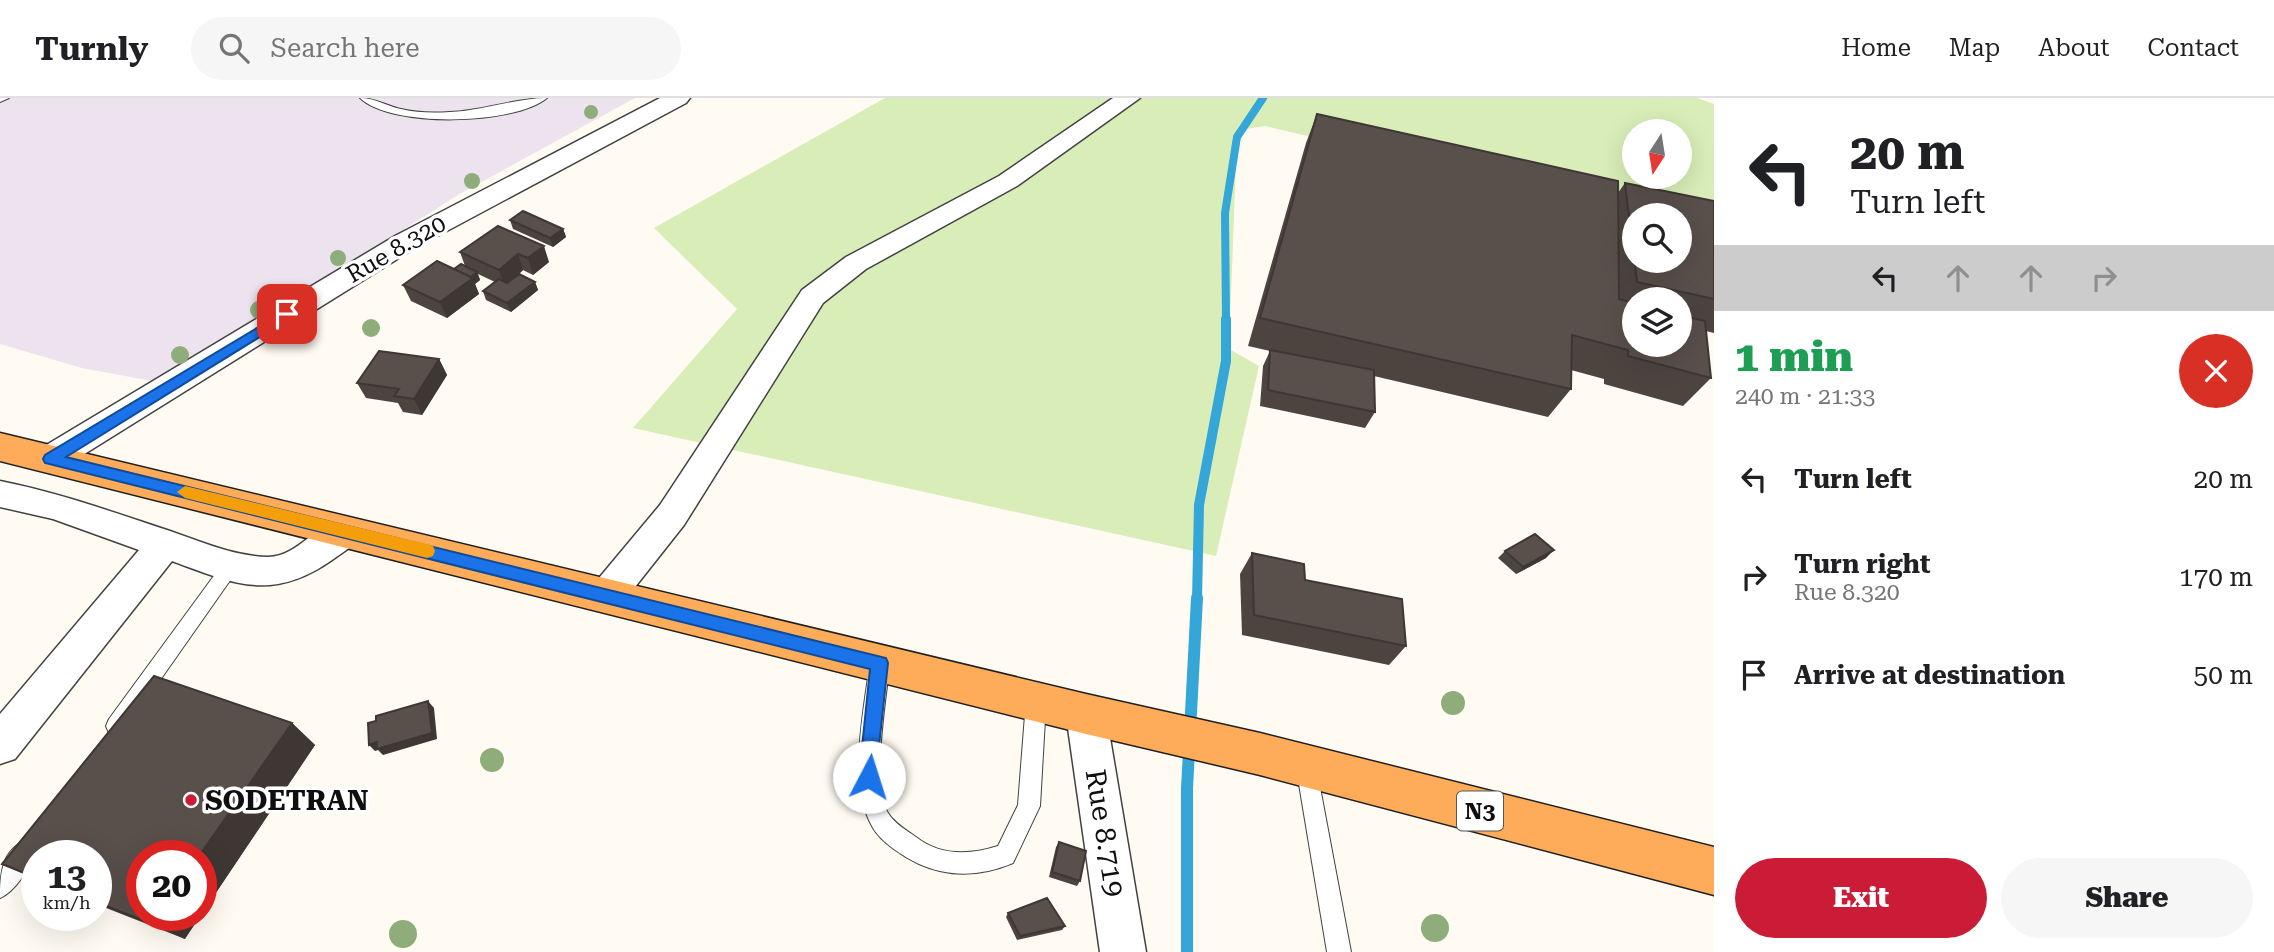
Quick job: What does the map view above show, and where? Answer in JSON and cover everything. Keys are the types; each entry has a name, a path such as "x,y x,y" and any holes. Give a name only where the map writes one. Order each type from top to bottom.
{"highway":[{"name":"N3","path":"0,447 1306,766 1714,871"}],"street":[{"name":"Rue 8.320","path":"51,459 405,242 678,98"},
{"path":"607,595 672,515 812,297 856,263 1008,181 1128,98"},
{"path":"0,494 56,506 230,567 271,572 304,560 346,531"},
{"path":"0,746 165,544"},
{"name":"Rue 8.719","path":"1106,719 1124,952"}],"lane":[{"path":"366,98 375,106 395,113 452,115 492,111 541,98"},
{"path":"103,744 230,567"},
{"path":"880,663 869,777 879,821 920,855 948,863 978,864 1005,855 1028,806 1036,702"},
{"path":"1306,766 1339,952"},
{"path":"0,887 40,832"}],"shaded area":[{"path":"0,98 635,98 458,195 210,352 152,381 82,368 0,344"}],"green space":[{"path":"885,98 1697,98 1714,104 1714,231 1692,221 1692,203 1622,203 1622,209 1265,126 1240,130 1237,137 1229,349 1259,366 1216,556 633,428 737,309 654,228"}],"building":[{"path":"1317,114 1618,181 1622,348 1572,335 1571,389 1260,318"},
{"path":"1626,189 1655,189 1714,201 1714,299 1692,294 1692,287 1660,287 1637,282 1636,273 1692,273 1692,203 1627,203"},
{"path":"523,211 563,229 550,238 510,220"},
{"path":"498,226 544,246 528,258 518,254 499,270 460,252"},
{"path":"437,261 473,278 440,302 403,285"},
{"path":"461,264 477,272 471,277 454,269"},
{"path":"519,274 535,282 507,303 483,291 499,279 507,283"},
{"path":"1692,318 1705,321 1711,378 1632,357 1692,357"},
{"path":"1270,350 1374,370 1375,412 1268,390"},
{"path":"379,351 439,359 414,399 394,396 399,389 357,383"},
{"path":"1535,534 1554,550 1523,567 1505,551"},
{"path":"1252,553 1304,564 1305,580 1402,599 1406,646 1254,615"},
{"name":"SODETRAN","path":"154,676 292,723 210,840 126,840 126,914 112,908 112,840 21,840"},
{"path":"428,701 432,733 377,749 377,742 369,745 368,723 376,721 376,716"},
{"name":"SODETRAN","path":"21,840 21,872 2,864"},
{"path":"1059,842 1086,851 1080,881 1052,872"},
{"path":"1047,898 1065,926 1020,936 1008,913"}],"waterway":[{"path":"1226,320 1225,213 1237,137 1263,98"},
{"path":"1197,600 1199,505 1226,361 1226,320"},
{"path":"1187,952 1187,789 1197,598"}],"slow traffic":[{"path":"185,492 427,551"}],"place":[{"name":"SODETRAN","path":"191,800"}],"route":[{"path":"287,314 51,459 880,663 869,777"}]}
